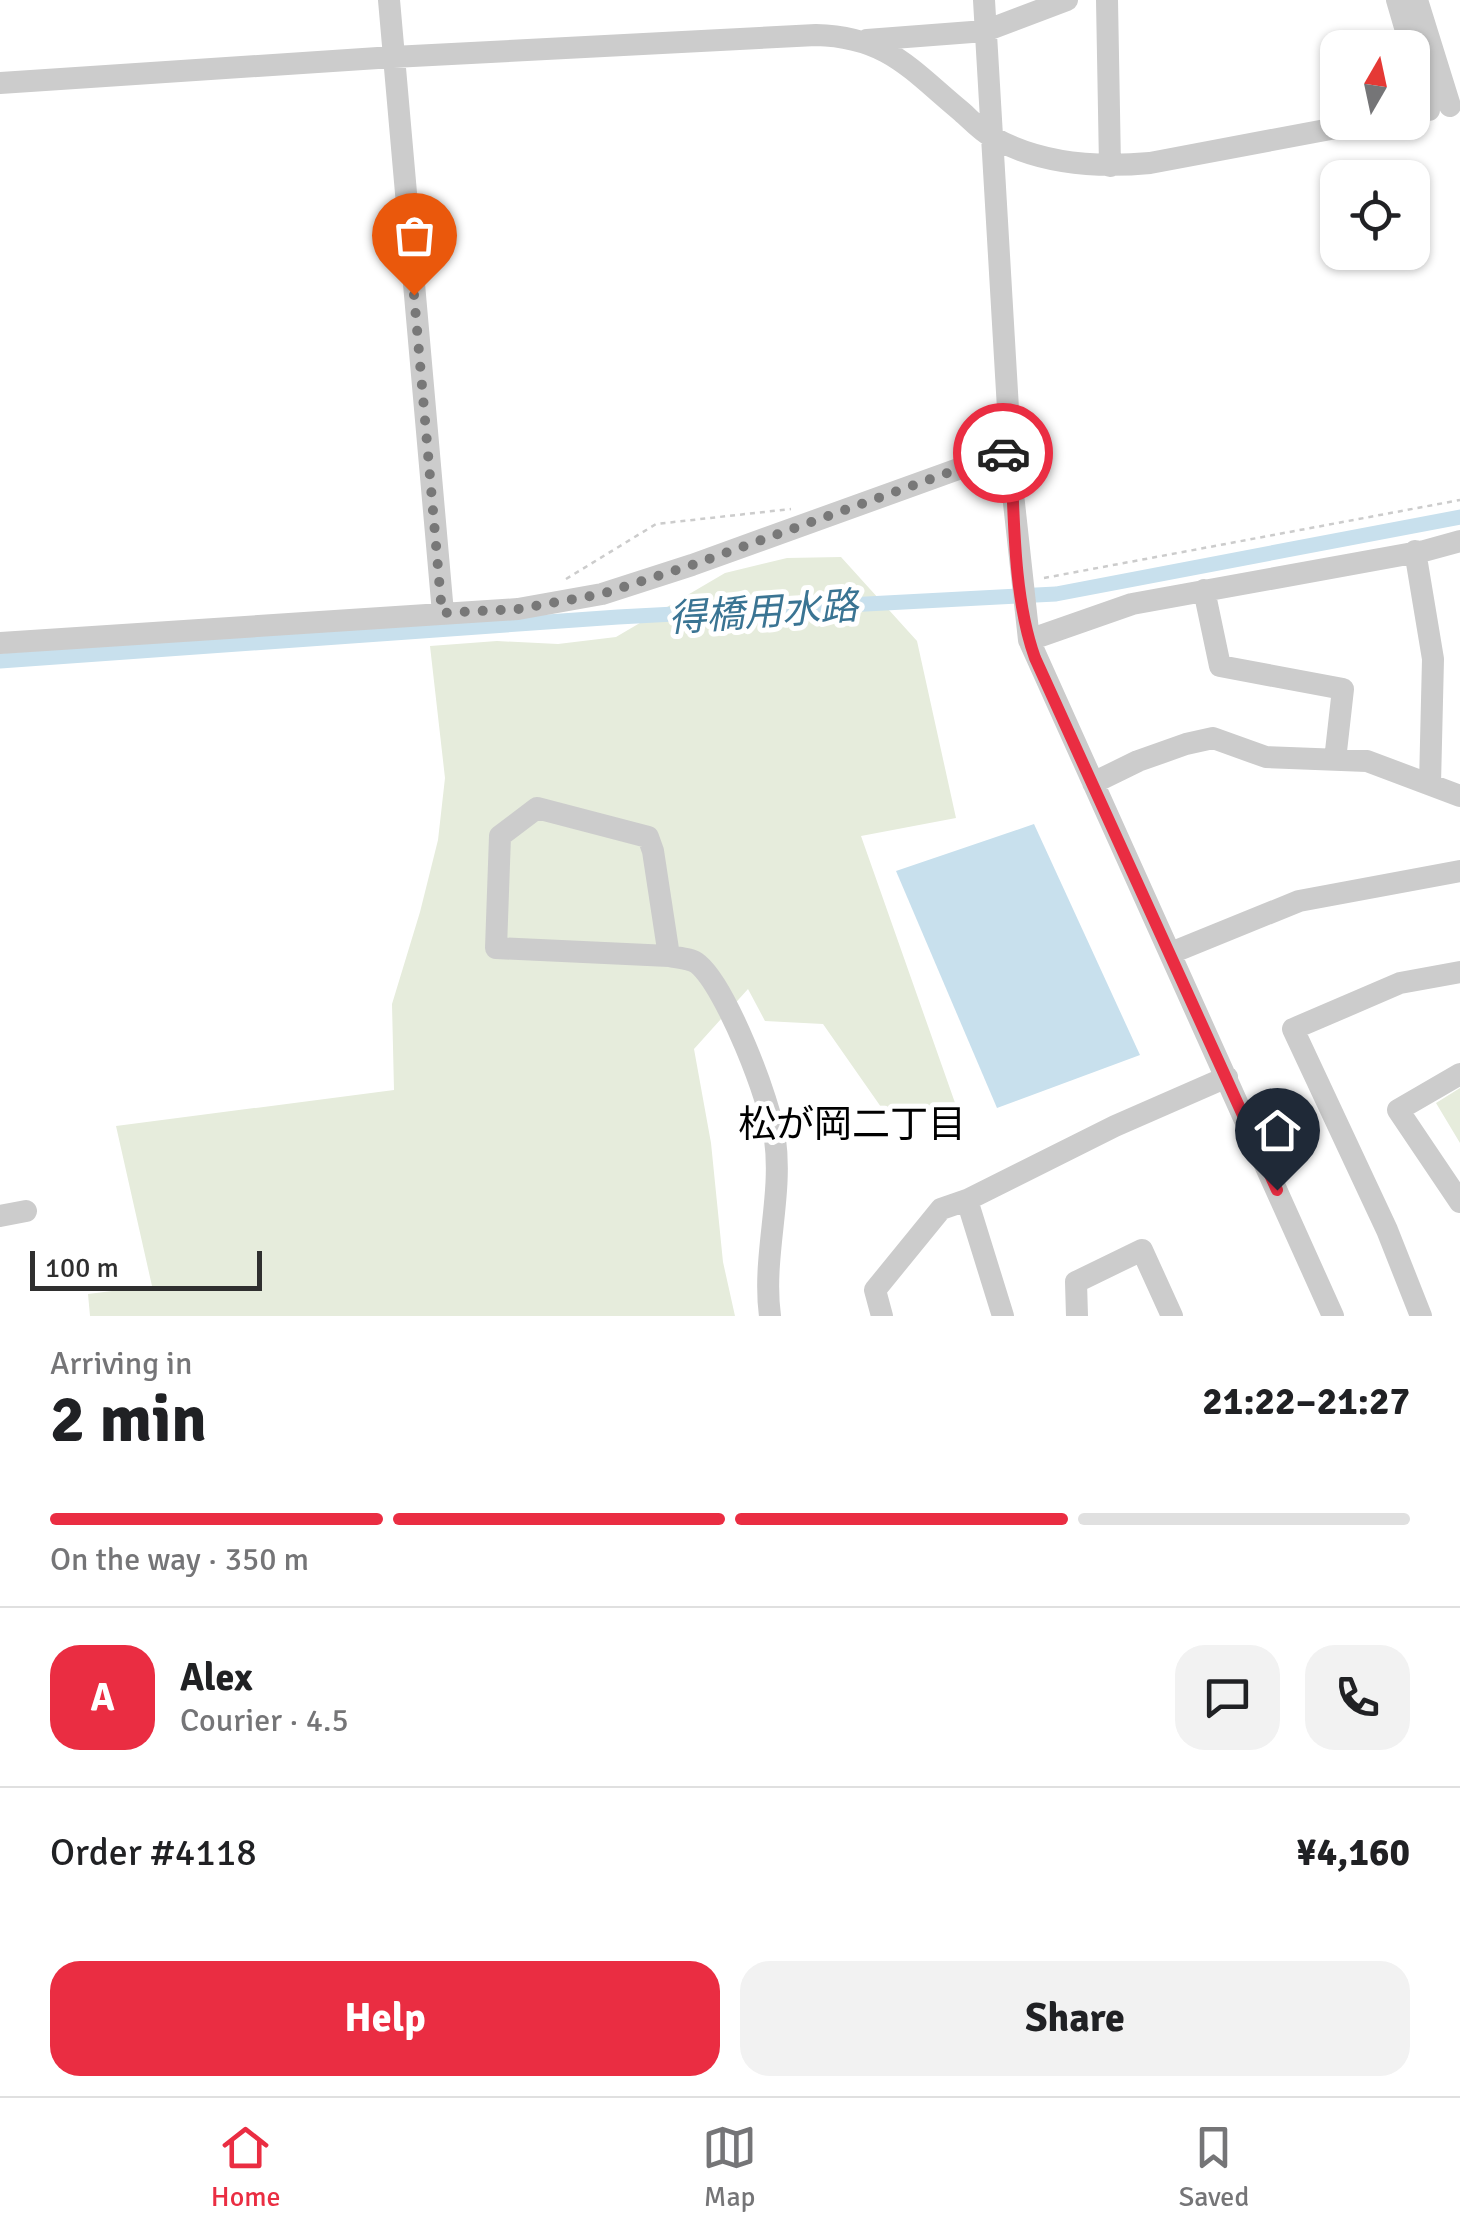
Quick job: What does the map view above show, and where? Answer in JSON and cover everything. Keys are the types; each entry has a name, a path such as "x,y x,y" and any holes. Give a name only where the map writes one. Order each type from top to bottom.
{"street":[{"path":"389,0 442,613"},
{"path":"984,0 1011,450 1029,640 1333,1316"},
{"path":"1107,0 1110,166"},
{"path":"1397,0 1406,30"},
{"path":"1417,0 1438,108"},
{"path":"858,40 986,31 1060,1"},
{"path":"0,83 816,35 842,36 885,49 991,137 1039,155 1079,164 1150,163 1320,131"},
{"path":"0,643 518,609 602,594 1011,450"},
{"path":"1029,640 1132,604 1460,541"},
{"path":"1415,552 1433,659 1430,784"},
{"path":"1204,590 1220,666 1343,689 1335,760"},
{"path":"1092,783 1138,761 1213,738 1266,757 1366,761 1460,796"},
{"path":"669,956 654,851 648,837 537,808 500,836 496,948 669,956 695,960 712,980 738,1032 769,1112 775,1139 770,1316"},
{"path":"1171,953 1299,901 1460,871"},
{"path":"1421,1316 1388,1230 1292,1028 1400,983 1460,972"},
{"path":"1460,1074 1398,1110 1460,1202"},
{"path":"882,1316 875,1290 940,1209 967,1200 1115,1126 1227,1077"},
{"path":"967,1200 1003,1316"},
{"path":"0,1216 26,1211"},
{"path":"1078,1316 1076,1282 1142,1250 1172,1316"}],"path":[{"path":"1021,584 1460,500"},
{"path":"564,581 656,524 788,508 816,520"}],"green space":[{"path":"841,557 917,641 956,818 861,836 960,1117 881,1107 823,1024 765,1021 748,989 694,1049 711,1143 723,1262 735,1316 90,1316 88,1294 152,1286 116,1126 394,1090 392,1004 438,840 445,778 430,646 497,641 558,644 616,637 725,573 787,558"},
{"path":"1460,1088 1460,1143 1436,1103"}],"water":[{"path":"1034,824 1140,1055 997,1108 896,871"}],"waterway":[{"name":"得橋用水路","path":"0,661 618,617 1056,594 1460,517"}],"way so far":[{"path":"414,295 442,613 518,609 602,594 1003,453"}],"district":[{"name":"松が岡二丁目","path":"852,1124"}],"route":[{"path":"1003,453 1011,450 1020,580 1035,658 1277,1190"}]}
